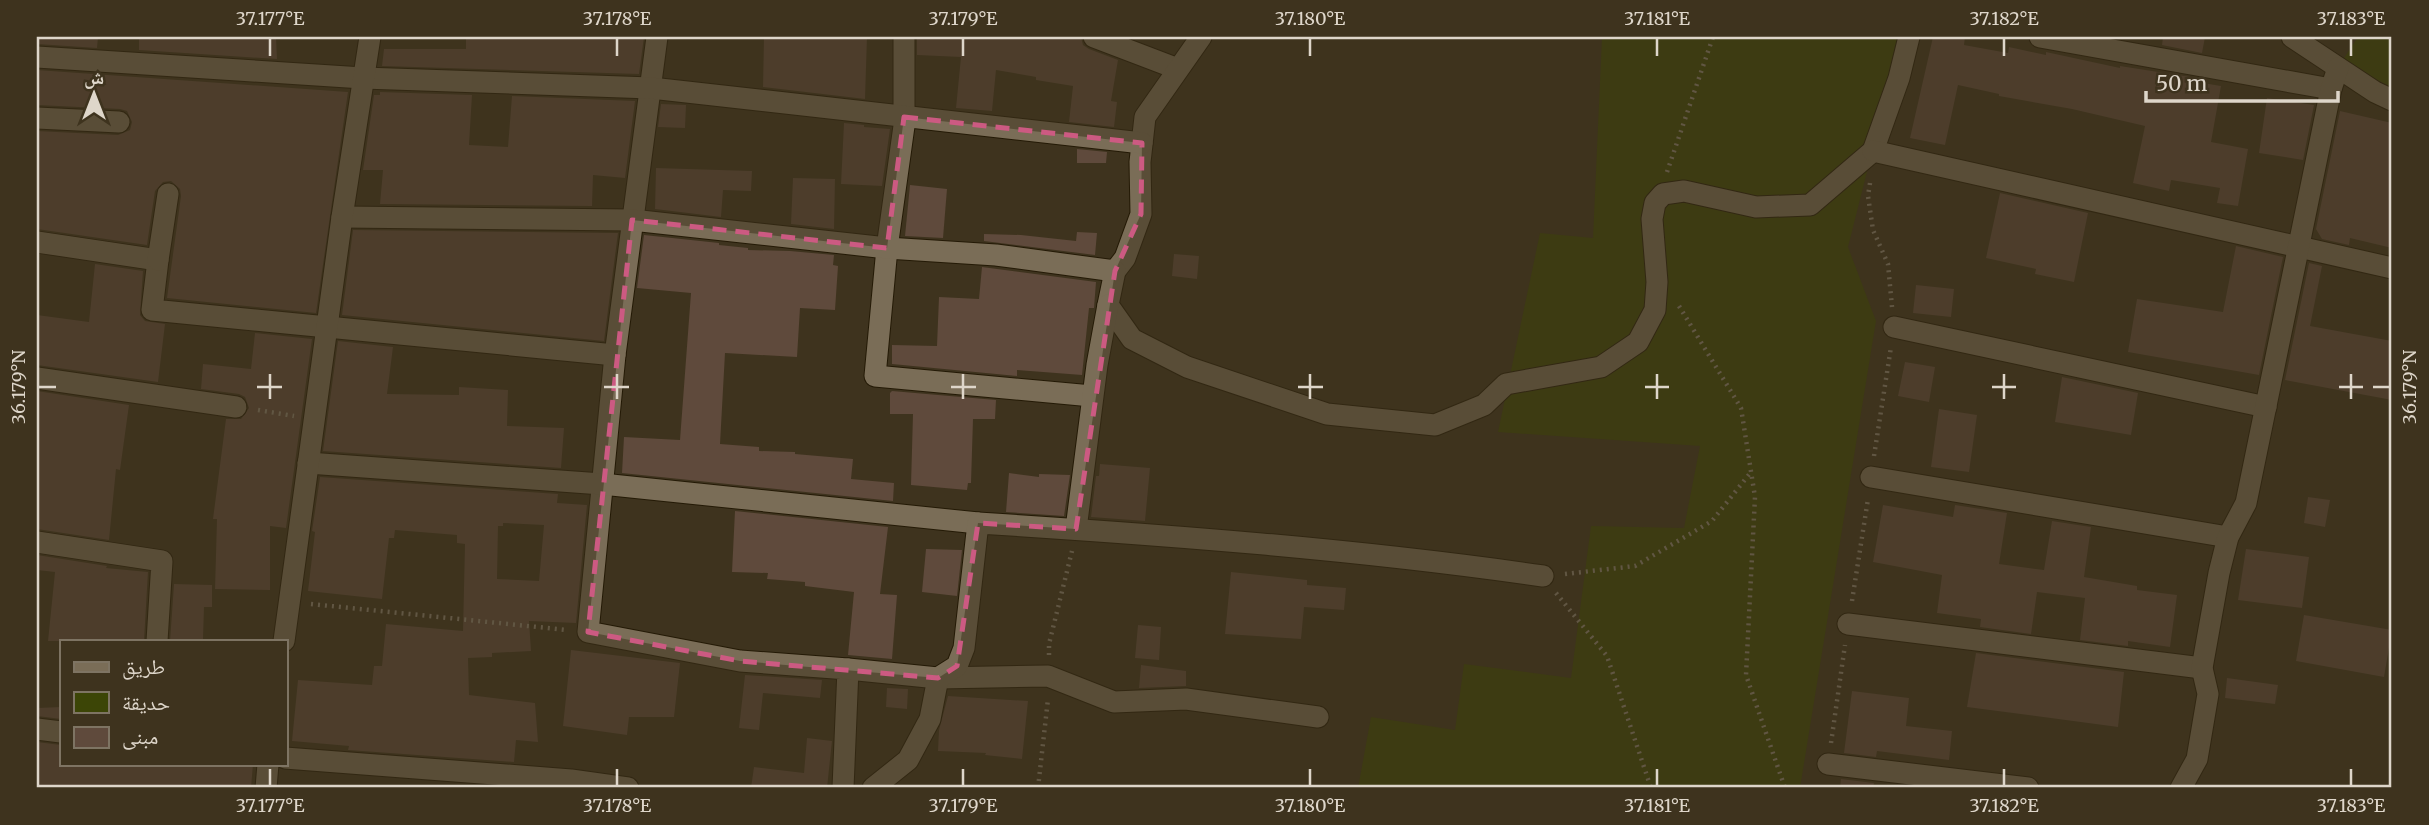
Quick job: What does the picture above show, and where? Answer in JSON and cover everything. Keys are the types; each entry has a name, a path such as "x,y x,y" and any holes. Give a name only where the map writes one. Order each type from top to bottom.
{"street":[{"path":"284,640 342,217 370,37"},
{"path":"657,37 615,355 588,632 740,661 939,678 1048,676 1114,702 1186,699 1318,717"},
{"path":"904,37 904,117 887,248 875,376 1093,396"},
{"path":"1094,37 1178,69"},
{"path":"1076,529 1093,396 1115,271 1125,258 1141,214 1140,162 1145,117 1201,37"},
{"path":"1108,305 1132,339 1187,367 1327,414 1435,425 1484,405 1506,384 1601,367 1639,342 1655,310 1657,282 1652,219 1655,203 1663,194 1684,191 1756,207 1810,205 1873,151 1899,78 1909,37"},
{"path":"2040,37 2331,89"},
{"path":"2292,37 2392,100"},
{"path":"37,57 363,78 651,88 1142,143"},
{"path":"2181,788 2197,759 2208,694 2202,668 2228,537 2246,503 2331,89 2338,68"},
{"path":"37,118 119,122"},
{"path":"1873,151 2392,268"},
{"path":"168,194 152,310 615,355"},
{"path":"342,217 632,220 887,248 996,255 1115,271"},
{"path":"37,242 158,260"},
{"path":"1894,327 2266,407"},
{"path":"37,378 236,407"},
{"path":"309,463 602,484 978,523 1076,529 1443,562 1543,576"},
{"path":"1871,477 2228,537"},
{"path":"873,788 908,760 930,719 939,678 957,666 964,648 978,523"},
{"path":"37,542 162,561 156,640"},
{"path":"1848,624 2202,668"},
{"path":"843,788 848,669"},
{"path":"37,729 60,732"},
{"path":"287,758 628,788"},
{"path":"1828,764 2028,788"},
{"path":"266,788 268,766"}],"path":[{"path":"1663,194 1667,170 1713,37"},
{"path":"1657,282 1671,292 1741,408 1755,497 1746,674 1785,788"},
{"path":"236,407 314,419"},
{"path":"1543,576 1635,566 1712,521 1751,472"},
{"path":"1543,576 1607,656 1651,788"},
{"path":"289,602 588,632"},
{"path":"2391,788 2392,781"}],"highlighted area":[{"path":"904,117 1142,143 1141,214 1115,271 1076,529 978,523 957,666 938,678 740,661 588,632 632,220 887,248"}],"green space":[{"path":"1602,37 1901,37 1848,247 1876,321 1800,788 1358,788 1371,717 1455,730 1464,664 1571,678 1591,526 1684,528 1700,446 1498,432 1540,233 1593,238"},
{"path":"2358,37 2392,37 2392,88 2342,61"}],"building":[{"path":"37,37 98,37 97,48 37,44"},
{"path":"139,37 276,37 277,59 139,50"},
{"path":"466,37 644,37 639,74 382,66 384,49 466,49"},
{"path":"764,37 867,37 865,99 763,87"},
{"path":"917,37 1081,37 1083,45 1089,49 1118,60 1111,101 1117,102 1114,127 1069,122 1073,86 996,70 992,111 956,108 961,57 917,55"},
{"path":"1933,37 1965,37 1964,45 2008,53 2009,47 2046,55 2046,52 2120,68 2197,78 2197,82 2221,86 2211,142 2248,149 2238,206 2217,203 2220,188 2171,180 2169,191 2133,183 2145,126 1958,85 1945,145 1910,138"},
{"path":"2163,37 2205,37 2202,53 2162,45"},
{"path":"37,70 348,92 316,313 167,298 181,196 180,189 171,181 163,182 155,191 147,245 37,229 37,131 118,135 130,130 132,122 127,111 120,109 37,105"},
{"path":"380,92 472,95 469,145 508,147 512,96 635,101 625,178 593,175 592,206 380,204 383,170 363,170 374,95 380,95"},
{"path":"2267,98 2314,105 2303,160 2259,153"},
{"path":"661,104 686,105 685,128 658,127"},
{"path":"2340,111 2392,123 2392,248 2350,238 2349,245 2322,239 2316,229"},
{"path":"844,123 890,129 882,186 841,184"},
{"path":"1077,149 1107,152 1106,163 1077,163"},
{"path":"656,168 752,171 751,191 723,190 721,217 655,209"},
{"path":"793,178 835,179 834,229 791,224"},
{"path":"910,185 947,189 943,238 905,236"},
{"path":"2000,193 2088,213 2074,282 2035,274 2036,269 1986,258"},
{"path":"353,230 618,233 604,341 342,315"},
{"path":"1077,232 1097,233 1095,255 984,241 984,234 1076,241"},
{"path":"644,235 719,243 748,250 834,255 833,265 838,266 835,310 800,308 797,357 725,353 720,444 759,447 759,451 853,459 851,479 894,483 893,501 622,473 624,437 680,440 691,293 637,288"},
{"path":"2236,246 2283,257 2259,375 2128,352 2137,299 2223,312"},
{"path":"1174,254 1199,256 1197,279 1172,276"},
{"path":"2309,263 2322,266 2310,326 2392,341 2392,400 2285,380"},
{"path":"95,264 143,271 140,315 145,321 165,324 158,382 37,365 37,315 89,322"},
{"path":"982,267 1096,282 1094,308 1089,308 1082,375 1017,370 1017,376 892,364 892,345 937,346 939,297 979,299"},
{"path":"1916,285 1954,289 1951,317 1913,313"},
{"path":"255,333 312,339 286,528 270,526 270,590 215,589 217,519 213,519 226,419 241,419 249,408 245,397 239,394 201,389 203,364 251,369"},
{"path":"338,341 393,347 387,394 459,395 459,387 508,390 507,426 564,428 561,468 323,451"},
{"path":"1905,362 1935,367 1929,402 1898,396"},
{"path":"2062,377 2138,393 2131,435 2055,422"},
{"path":"37,391 129,405 120,470 116,469 109,540 37,529"},
{"path":"892,391 996,400 995,419 973,419 971,483 968,483 967,490 911,485 913,414 890,414"},
{"path":"1939,409 1977,415 1969,472 1931,467"},
{"path":"1100,464 1150,468 1145,521 1091,517"},
{"path":"1009,473 1039,477 1039,474 1070,475 1064,516 1006,512"},
{"path":"320,477 558,494 557,503 587,505 576,623 529,621 531,651 492,653 492,657 468,658 469,695 535,703 538,742 516,740 514,762 348,750 349,746 292,741 298,680 372,685 374,666 382,666 386,624 463,631 465,544 457,543 457,535 395,530 394,538 389,538 382,599 308,591 315,532 312,531","holes":["503,523 544,525 539,581 497,579 498,526 503,526"]},
{"path":"2308,497 2330,500 2325,527 2304,523"},
{"path":"1883,505 1953,517 1955,505 2007,513 1999,564 2044,570 2052,521 2091,527 2084,577 2137,586 2137,590 2177,595 2170,647 2128,641 2128,646 2080,640 2085,598 2037,592 2031,634 1980,627 1981,619 1937,613 1942,575 1873,562"},
{"path":"735,511 888,527 880,594 897,595 892,659 848,655 854,592 805,586 805,582 767,579 768,573 732,572"},
{"path":"926,549 962,550 957,596 922,592"},
{"path":"2246,549 2309,557 2302,608 2238,600"},
{"path":"37,555 107,566 106,568 148,572 144,640 48,641 55,572 37,570"},
{"path":"1231,572 1307,580 1307,585 1346,588 1344,610 1304,607 1301,639 1225,634"},
{"path":"174,584 212,585 212,607 204,607 203,639 170,640"},
{"path":"2304,615 2392,630 2384,677 2296,661"},
{"path":"1138,625 1161,627 1159,660 1135,658"},
{"path":"571,650 680,663 674,717 629,717 627,735 563,726"},
{"path":"1976,653 2124,672 2118,727 1967,707"},
{"path":"1141,665 1186,671 1186,686 1139,688"},
{"path":"745,675 822,680 820,698 763,693 759,730 739,728"},
{"path":"2227,678 2278,685 2275,704 2225,698"},
{"path":"887,688 908,689 907,709 886,707"},
{"path":"1852,691 1909,698 1906,726 1952,731 1949,760 1877,751 1876,757 1844,753"},
{"path":"948,696 1028,701 1022,759 985,755 986,753 938,751 939,730"},
{"path":"60,707 60,719 37,716 37,708"},
{"path":"807,738 832,741 827,788 751,788 754,767 804,773"},
{"path":"37,742 60,745 60,766 253,766 251,788 37,788"},
{"path":"1841,779 1874,783 1873,788 1840,788"}]}
